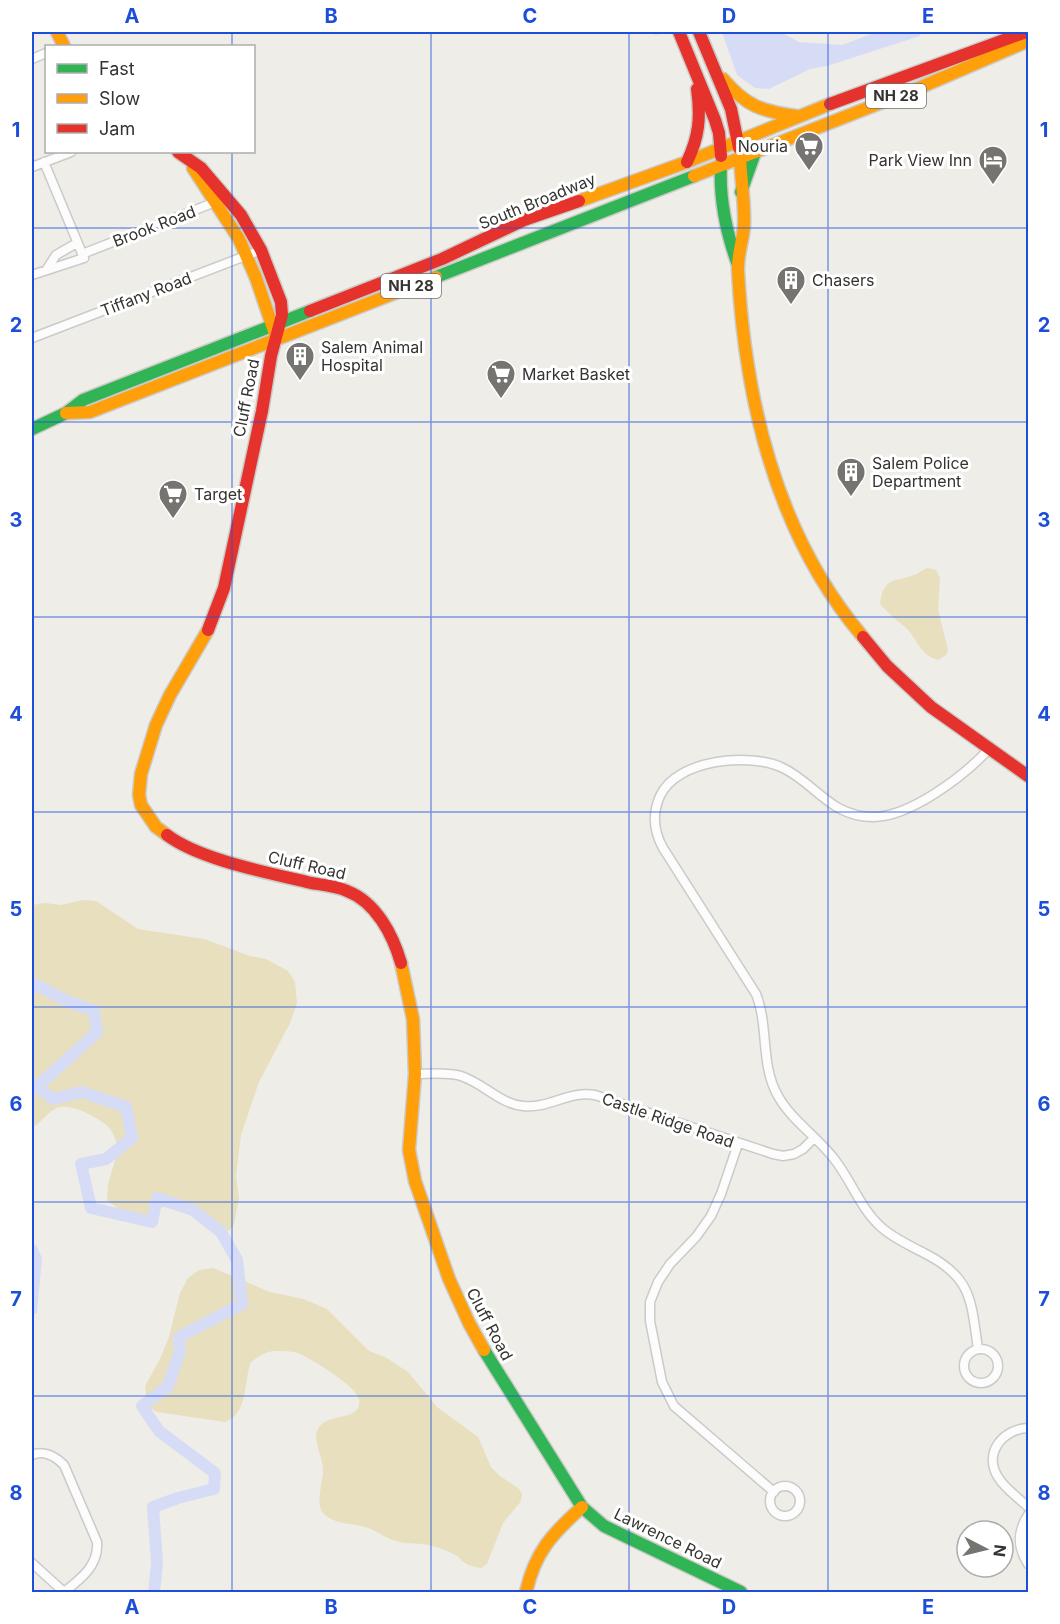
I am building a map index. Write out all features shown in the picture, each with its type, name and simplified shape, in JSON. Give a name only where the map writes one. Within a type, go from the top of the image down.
[{"type":"street","points":[[679,32],[715,120],[721,148],[720,183],[725,232],[738,266],[753,398],[762,437],[782,499],[811,560],[830,592],[891,668],[935,710],[1029,776]]},
{"type":"street","points":[[699,32],[731,110],[738,141],[744,225],[738,266]]},
{"type":"street","name":"South Broadway","points":[[32,429],[66,413],[83,400],[442,258],[524,220],[687,162],[798,116],[1026,32]]},
{"type":"street","name":"South Broadway","points":[[66,413],[90,412],[921,87],[1029,40]]},
{"type":"street","points":[[687,162],[700,132],[694,69]]},
{"type":"street","points":[[714,69],[733,92],[751,107],[798,116]]},
{"type":"street","points":[[741,192],[756,150]]},
{"type":"street","points":[[32,167],[68,153]]},
{"type":"street","points":[[179,153],[191,162],[221,199],[241,215],[261,250],[281,302],[277,323]]},
{"type":"street","points":[[44,162],[83,256]]},
{"type":"street","points":[[221,199],[277,323]]},
{"type":"street","name":"Brook Road","points":[[32,275],[63,266],[221,199]]},
{"type":"street","points":[[47,269],[56,255],[77,243]]},
{"type":"street","name":"Tiffany Road","points":[[32,338],[261,250]]},
{"type":"street","name":"Cluff Road","points":[[277,323],[277,338],[271,356],[224,588],[208,630],[170,695],[156,725],[141,774],[139,795],[141,805],[151,822],[161,832],[201,852],[247,868],[337,887],[357,897],[374,910],[391,935],[407,985],[414,1033],[415,1074],[408,1137],[410,1164],[449,1279],[482,1348],[582,1507]]},
{"type":"street","points":[[978,1349],[972,1308],[961,1280],[942,1262],[895,1238],[879,1226],[861,1204],[834,1158],[788,1110],[772,1084],[761,1009],[753,987],[712,927],[659,841],[655,818],[659,798],[670,782],[690,768],[715,763],[754,760],[788,771],[831,805],[840,809],[862,816],[885,816],[905,810],[922,801],[965,772],[989,750]]},
{"type":"street","name":"Castle Ridge Road","points":[[415,1074],[462,1077],[510,1102],[525,1107],[538,1106],[577,1094],[589,1094],[738,1144],[783,1156],[798,1152],[814,1138]]},
{"type":"street","points":[[738,1144],[725,1184],[711,1216],[658,1282],[650,1302],[650,1321],[662,1382],[674,1406],[774,1492]]},
{"type":"street","points":[[978,1349],[990,1351],[998,1362],[996,1375],[984,1383],[977,1383],[970,1379],[965,1369],[968,1355],[978,1349]]},
{"type":"street","points":[[1029,1428],[1021,1428],[1006,1434],[997,1445],[993,1462],[996,1476],[1029,1507]]},
{"type":"street","points":[[32,1455],[42,1452],[59,1460],[68,1471],[97,1542],[98,1550],[92,1565],[64,1593],[32,1563]]},
{"type":"street","points":[[526,1593],[533,1564],[541,1547],[582,1507]]},
{"type":"street","name":"Lawrence Road","points":[[582,1507],[604,1526],[741,1593]]},
{"type":"street","points":[[1029,1515],[1021,1527],[1019,1539],[1021,1553],[1029,1564]]},
{"type":"street","points":[[1029,1526],[1026,1549],[1029,1552]]},
{"type":"shaded area","points":[[928,568],[936,570],[940,578],[938,610],[948,650],[946,655],[938,660],[926,654],[910,632],[880,604],[884,589],[891,582]]},
{"type":"shaded area","points":[[83,900],[96,901],[138,929],[204,939],[250,956],[266,959],[288,971],[295,982],[297,1003],[290,1023],[259,1082],[241,1135],[236,1176],[239,1198],[234,1224],[229,1231],[222,1229],[196,1205],[172,1201],[146,1222],[136,1222],[107,1200],[108,1184],[119,1147],[111,1130],[94,1117],[78,1109],[63,1107],[53,1110],[32,1127],[32,905],[45,903],[61,905]]},
{"type":"shaded area","points":[[213,1268],[270,1292],[303,1299],[327,1309],[369,1351],[385,1357],[408,1372],[437,1407],[478,1437],[491,1467],[522,1493],[521,1501],[503,1523],[487,1564],[481,1568],[471,1566],[458,1556],[436,1547],[398,1542],[368,1528],[335,1521],[325,1515],[320,1506],[323,1465],[316,1434],[322,1424],[327,1421],[352,1414],[359,1406],[359,1399],[342,1380],[298,1353],[272,1351],[251,1362],[242,1404],[233,1418],[225,1422],[157,1412],[148,1407],[145,1386],[169,1337],[180,1293],[188,1278],[199,1270]]},
{"type":"water","points":[[722,32],[780,32],[799,42],[842,45],[877,32],[919,32],[920,36],[827,66],[810,69],[769,89],[755,88],[737,75]]},
{"type":"water","points":[[32,1245],[36,1245],[42,1258],[37,1313],[32,1315]]},
{"type":"waterway","points":[[653,32],[655,34],[667,32]]},
{"type":"waterway","points":[[32,989],[37,985],[67,1001],[94,1011],[97,1032],[37,1087],[53,1099],[82,1092],[126,1107],[132,1138],[106,1159],[81,1164],[91,1208],[152,1222],[157,1198],[193,1210],[221,1232],[237,1260],[242,1304],[179,1337],[180,1351],[168,1386],[142,1406],[159,1431],[215,1473],[214,1489],[153,1507],[157,1563],[154,1592]]},
{"type":"traffic: fast","points":[[741,192],[756,150]]},
{"type":"traffic: fast","points":[[721,164],[724,216],[738,265]]},
{"type":"traffic: fast","points":[[436,277],[694,176]]},
{"type":"traffic: fast","points":[[32,429],[66,413],[83,400],[310,311]]},
{"type":"traffic: fast","points":[[484,1350],[582,1507],[604,1526],[741,1592]]},
{"type":"traffic: slow","points":[[57,32],[64,45]]},
{"type":"traffic: slow","points":[[694,176],[921,87],[1028,41]]},
{"type":"traffic: slow","points":[[723,79],[739,95],[755,106],[796,116]]},
{"type":"traffic: slow","points":[[579,201],[687,162],[830,104]]},
{"type":"traffic: slow","points":[[740,157],[744,217],[738,271],[748,368],[758,417],[771,464],[788,511],[808,555],[833,598],[863,637]]},
{"type":"traffic: slow","points":[[193,168],[239,239],[256,278],[275,334]]},
{"type":"traffic: slow","points":[[66,413],[90,412],[436,277]]},
{"type":"traffic: slow","points":[[167,835],[156,827],[141,805],[139,795],[141,774],[156,725],[170,695],[208,630]]},
{"type":"traffic: slow","points":[[401,963],[413,1019],[415,1074],[409,1150],[415,1181],[449,1279],[484,1350]]},
{"type":"traffic: slow","points":[[526,1592],[534,1566],[546,1545],[582,1507]]},
{"type":"traffic: jam","points":[[679,32],[715,120],[719,133],[721,156]]},
{"type":"traffic: jam","points":[[699,32],[731,109],[739,148]]},
{"type":"traffic: jam","points":[[830,104],[1026,32]]},
{"type":"traffic: jam","points":[[687,162],[698,127],[697,89]]},
{"type":"traffic: jam","points":[[179,153],[201,168],[241,215],[261,250],[281,302],[282,315],[271,356],[262,411],[224,588],[208,630]]},
{"type":"traffic: jam","points":[[310,311],[442,259],[524,220],[579,201]]},
{"type":"traffic: jam","points":[[863,637],[887,666],[931,707],[1028,776]]},
{"type":"traffic: jam","points":[[167,835],[181,844],[216,859],[338,888],[357,896],[367,903],[382,921],[401,963]]},
{"type":"place","name":"Nouria","points":[[809,172]]},
{"type":"place","name":"Park View Inn","points":[[993,186]]},
{"type":"place","name":"Chasers","points":[[791,306]]},
{"type":"place","name":"Salem Animal Hospital","points":[[300,382]]},
{"type":"place","name":"Market Basket","points":[[501,400]]},
{"type":"place","name":"Salem Police Department","points":[[851,498]]},
{"type":"place","name":"Target","points":[[173,520]]}]
